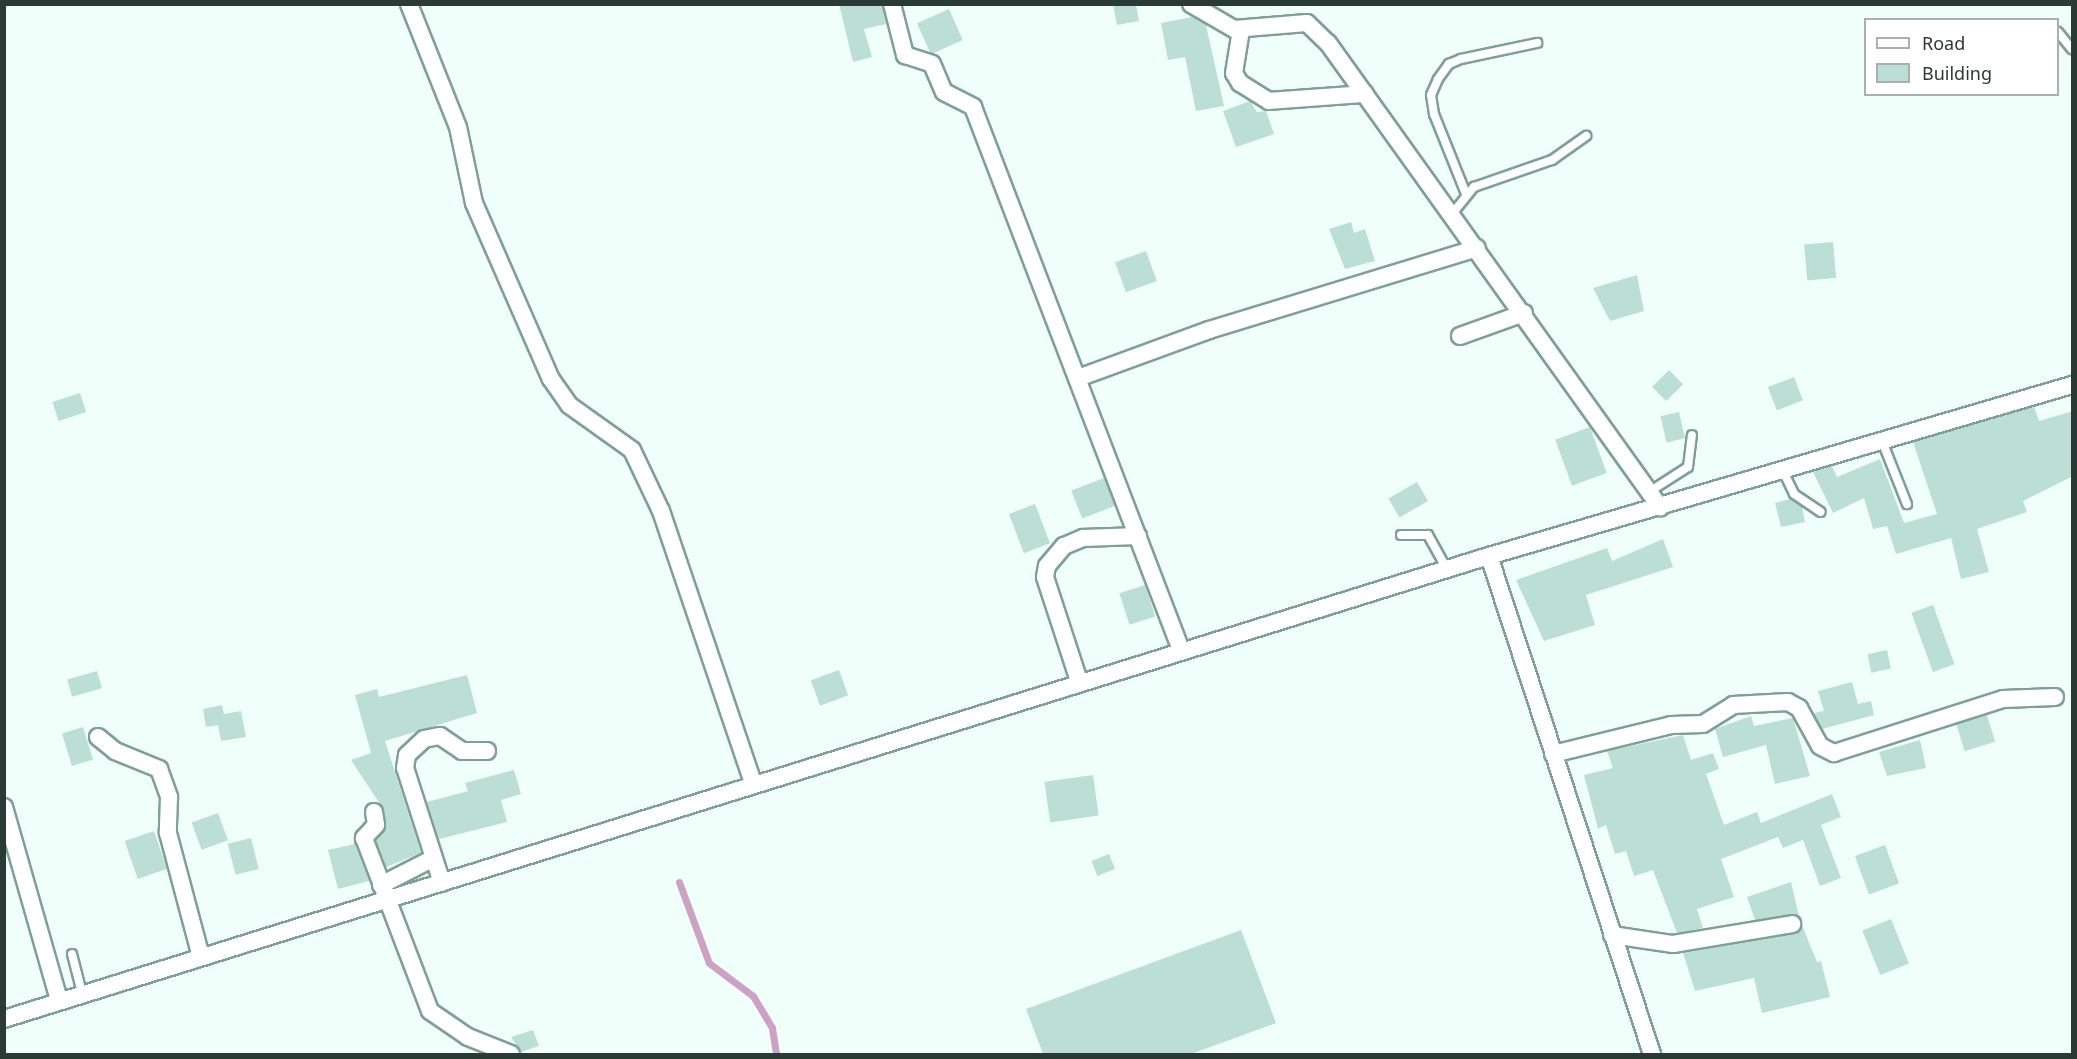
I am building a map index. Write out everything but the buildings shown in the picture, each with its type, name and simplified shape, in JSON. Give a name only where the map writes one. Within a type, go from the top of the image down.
[{"type":"street","points":[[410,4],[458,127],[474,203],[551,379],[569,405],[632,450],[661,511],[753,783]]},
{"type":"street","points":[[892,4],[905,55],[933,64],[944,92],[973,107],[1181,650]]},
{"type":"street","points":[[1191,4],[1241,30],[1307,23],[1365,94],[1524,313],[1660,507]]},
{"type":"street","points":[[1241,30],[1234,73],[1240,83],[1269,101],[1365,94]]},
{"type":"street","points":[[1078,378],[1209,330],[1477,248]]},
{"type":"street","points":[[1460,336],[1524,313]]},
{"type":"street","points":[[4,1019],[59,999],[201,957],[384,893],[442,883],[1079,681],[1489,556],[2073,385]]},
{"type":"street","points":[[1079,681],[1045,577],[1047,566],[1064,546],[1083,538],[1138,536]]},
{"type":"street","points":[[1489,556],[1652,1054]]},
{"type":"street","points":[[1553,754],[1671,725],[1702,724],[1733,705],[1788,702],[1798,708],[1820,746],[1834,753],[2003,699],[2055,697]]},
{"type":"street","points":[[442,883],[405,768],[407,755],[424,739],[440,736],[462,751],[487,751]]},
{"type":"street","points":[[98,737],[115,751],[159,769],[169,797],[168,833],[201,957]]},
{"type":"street","points":[[4,807],[59,999]]},
{"type":"street","points":[[374,812],[376,825],[364,838],[430,1011],[468,1037],[512,1054]]},
{"type":"street","points":[[384,893],[434,858]]},
{"type":"street","points":[[1612,935],[1673,944],[1792,924]]},
{"type":"lane","points":[[2059,33],[2073,49]]},
{"type":"lane","points":[[1466,194],[1434,114],[1431,94],[1438,79],[1449,64],[1461,59],[1537,43]]},
{"type":"lane","points":[[1452,214],[1466,194],[1552,160],[1586,136]]},
{"type":"lane","points":[[1649,492],[1688,467],[1692,435]]},
{"type":"lane","points":[[1882,441],[1907,504]]},
{"type":"lane","points":[[1783,471],[1791,490],[1821,512]]},
{"type":"lane","points":[[1401,535],[1428,535],[1447,569]]},
{"type":"lane","points":[[72,954],[82,993]]},
{"type":"waterway","points":[[679,882],[709,963],[753,996],[772,1028],[776,1054]]}]
